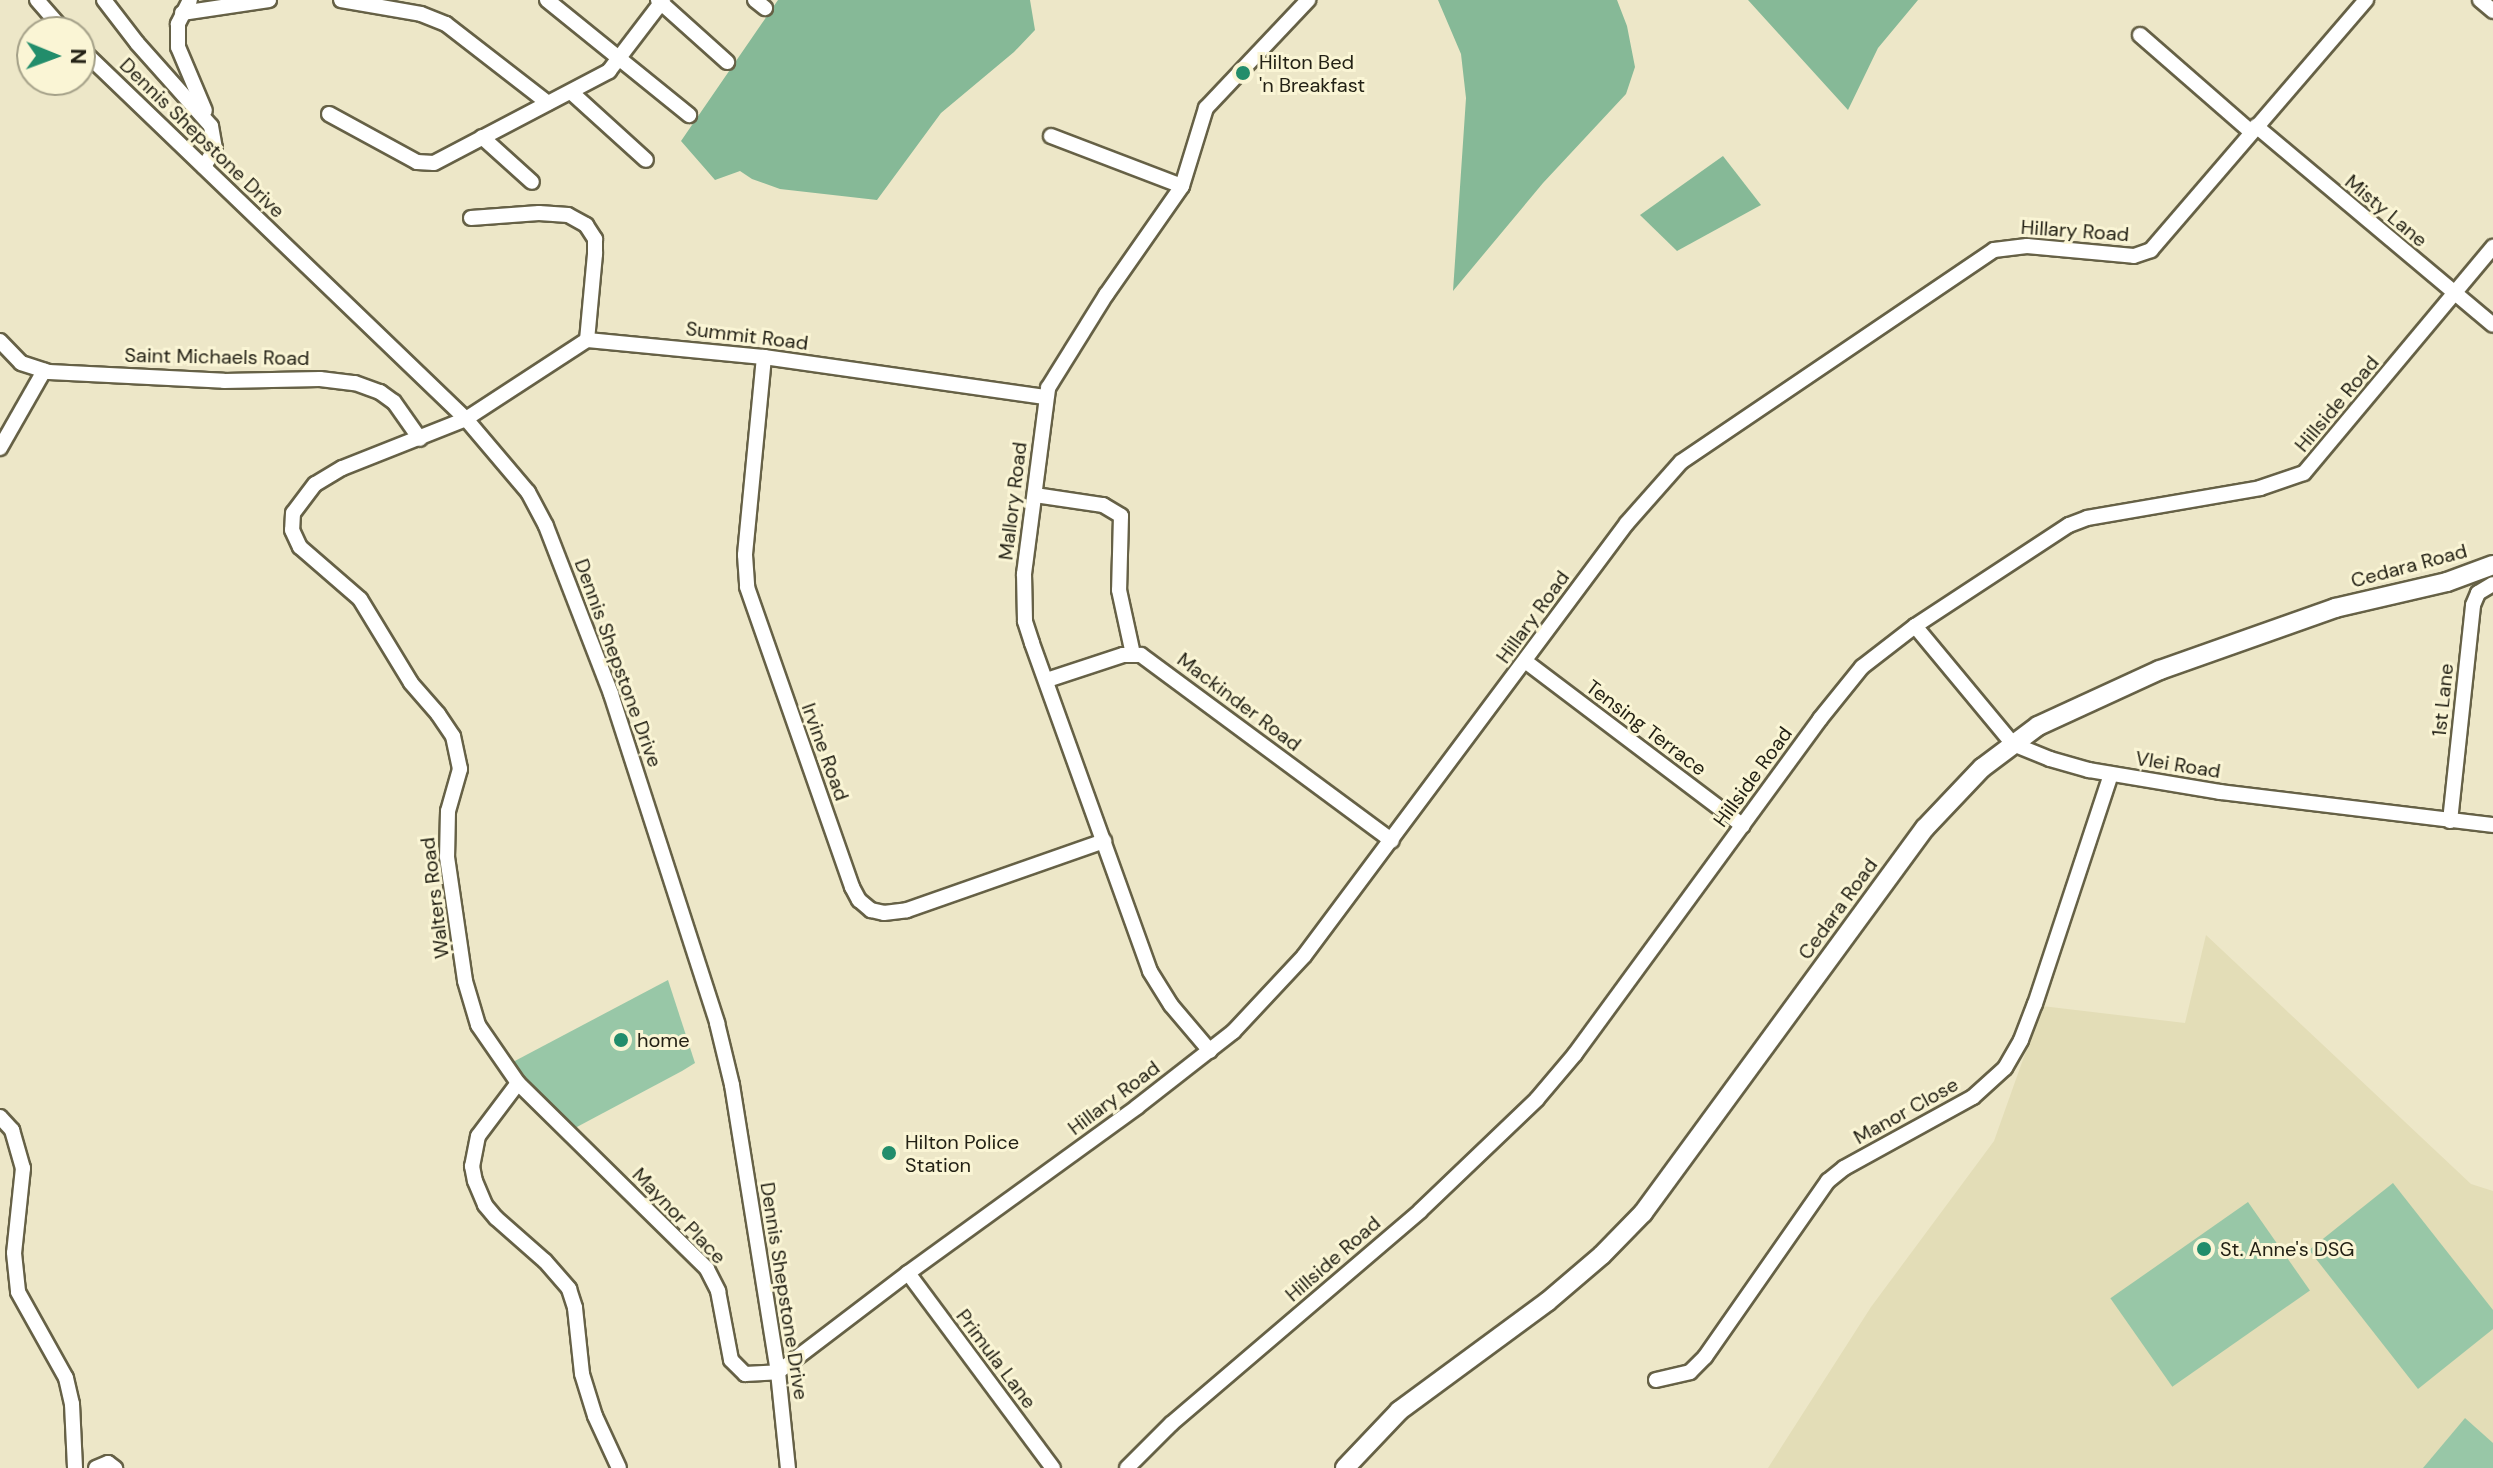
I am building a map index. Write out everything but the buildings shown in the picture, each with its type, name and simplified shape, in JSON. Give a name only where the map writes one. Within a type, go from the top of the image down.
[{"type":"main road","name":"Cedara Road","points":[[1345,1468],[1399,1411],[1547,1302],[1602,1255],[1643,1213],[1925,828],[1966,783],[2013,744],[2038,726],[2086,701],[2160,670],[2335,608],[2447,582],[2493,565]]},
{"type":"street","points":[[37,0],[51,16]]},
{"type":"street","points":[[104,0],[137,43],[211,126]]},
{"type":"street","points":[[204,167],[215,148],[211,126],[178,47],[178,24],[186,7],[269,0]]},
{"type":"street","points":[[341,0],[421,14],[446,24],[548,103]]},
{"type":"street","points":[[547,0],[620,56],[689,115]]},
{"type":"street","name":"Mallory Road","points":[[1210,1051],[1158,988],[1025,621],[1022,591],[1045,397],[1106,295],[1182,186],[1206,108],[1308,0]]},
{"type":"street","name":"Hillary Road","points":[[778,1372],[1210,1051],[1304,956],[1648,496],[1681,462],[1994,250],[2027,246],[2134,256],[2151,250],[2366,0]]},
{"type":"street","points":[[2480,0],[2493,11]]},
{"type":"street","points":[[329,114],[426,164],[609,71],[661,1],[727,62]]},
{"type":"street","name":"Misty Lane","points":[[2140,35],[2493,325]]},
{"type":"street","name":"Dennis Shepstone Drive","points":[[96,63],[466,419],[528,492],[546,526],[616,709],[717,1023],[732,1085],[778,1372],[788,1468]]},
{"type":"street","points":[[571,92],[646,160]]},
{"type":"street","points":[[1051,136],[1182,186]]},
{"type":"street","points":[[482,137],[532,182]]},
{"type":"street","points":[[466,419],[587,340],[595,254],[595,239],[586,225],[568,215],[471,218]]},
{"type":"street","name":"Hillside Road","points":[[1127,1468],[1171,1424],[1420,1211],[1507,1131],[1575,1054],[1862,667],[1915,626],[2069,525],[2087,518],[2260,488],[2304,473],[2493,247]]},
{"type":"street","name":"Summit Road","points":[[587,340],[764,357],[1045,397]]},
{"type":"street","name":"Saint Michaels Road","points":[[0,341],[21,363],[44,371],[224,381],[320,379],[355,383],[380,392],[394,402],[420,439]]},
{"type":"street","name":"Irvine Road","points":[[764,357],[745,555],[747,587],[841,857],[859,900],[871,910],[884,913],[907,910],[1104,841]]},
{"type":"street","points":[[0,448],[44,371]]},
{"type":"street","name":"Walters Road","points":[[466,419],[342,468],[315,484],[299,501],[290,522],[300,547],[349,588],[369,610],[411,683],[453,736],[460,769],[446,831],[465,981],[478,1025],[518,1083]]},
{"type":"street","points":[[1035,495],[1103,505],[1121,516],[1119,590],[1133,654],[1047,680]]},
{"type":"street","name":"1st Lane","points":[[2450,821],[2473,605],[2489,585]]},
{"type":"street","name":"Vlei Road","points":[[1915,626],[2013,744],[2072,766],[2220,792],[2493,825]]},
{"type":"street","name":"Mackinder Road","points":[[1133,654],[1163,670],[1392,841]]},
{"type":"street","name":"Tensing Terrace","points":[[1525,661],[1743,826]]},
{"type":"street","name":"Manor Close","points":[[1656,1380],[1690,1372],[1705,1357],[1828,1181],[1844,1168],[1973,1097],[2005,1068],[2021,1040],[2035,1004],[2111,774]]},
{"type":"street","points":[[518,1083],[478,1136],[472,1166],[475,1181],[485,1205],[496,1218],[545,1261],[569,1289],[575,1308],[582,1374],[595,1416],[619,1468]]},
{"type":"street","name":"Maynor Place","points":[[518,1083],[707,1269],[718,1291],[726,1344],[735,1367],[750,1375],[778,1372]]},
{"type":"street","points":[[0,1117],[12,1130],[23,1168],[14,1253],[16,1282],[26,1310],[58,1358],[66,1378],[74,1419],[75,1468]]},
{"type":"street","name":"Primula Lane","points":[[908,1273],[1053,1468]]},
{"type":"street","points":[[96,1468],[108,1463],[115,1468]]},
{"type":"shaded area","name":"St. Anne's DSG","points":[[2206,935],[2471,1184],[2493,1191],[2493,1468],[1768,1468],[1871,1307],[1994,1141],[2042,1006],[2185,1023]]},
{"type":"green space","points":[[778,0],[1030,0],[1035,30],[1014,52],[941,113],[877,200],[780,189],[740,171],[715,180],[681,141]]},
{"type":"green space","points":[[1438,0],[1617,0],[1627,26],[1635,67],[1626,94],[1543,183],[1453,291],[1466,98],[1461,54]]},
{"type":"green space","points":[[1748,0],[1918,0],[1878,48],[1848,110]]},
{"type":"green space","points":[[1723,156],[1761,205],[1677,251],[1640,215]]},
{"type":"green space","points":[[668,980],[695,1063],[575,1128],[511,1063]]},
{"type":"green space","points":[[2393,1183],[2493,1310],[2493,1329],[2418,1389],[2309,1250]]},
{"type":"green space","points":[[2248,1202],[2310,1290],[2172,1387],[2110,1298]]},
{"type":"green space","points":[[2465,1418],[2493,1443],[2493,1468],[2423,1468]]},
{"type":"place","name":"Hilton Bed 'n Breakfast","points":[[1243,73]]},
{"type":"place","name":"home","points":[[621,1040]]},
{"type":"place","name":"Hilton Police Station","points":[[889,1153]]},
{"type":"place","name":"St. Anne's DSG","points":[[2204,1249]]}]
